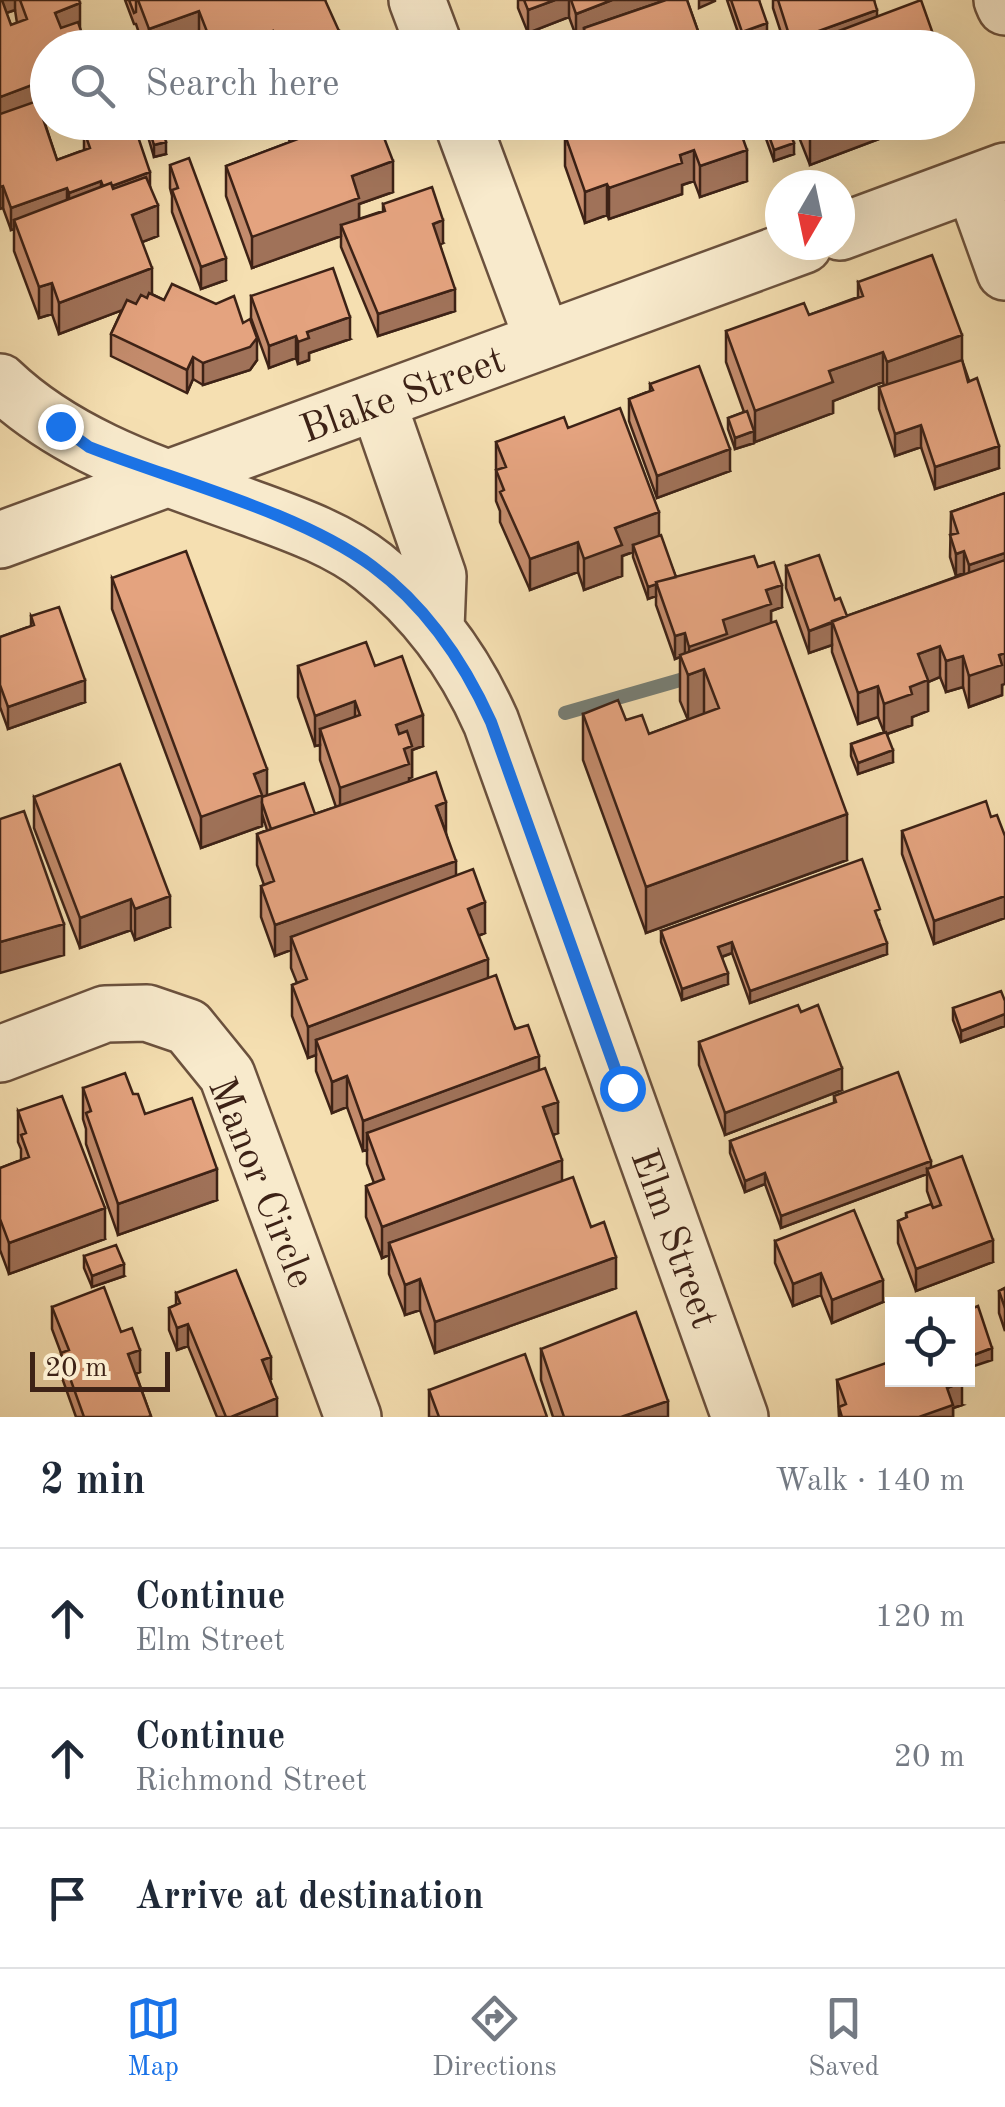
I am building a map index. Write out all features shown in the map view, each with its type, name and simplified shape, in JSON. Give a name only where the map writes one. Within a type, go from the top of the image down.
[{"type":"street","points":[[418,0],[429,30]]},
{"type":"street","points":[[1002,0],[1005,8]]},
{"type":"street","points":[[469,140],[543,340]]},
{"type":"street","points":[[855,226],[989,177],[1005,272]]},
{"type":"street","name":"Blake Street","points":[[0,540],[765,259]]},
{"type":"street","name":"Elm Street","points":[[0,382],[89,447],[306,530],[372,566],[436,628],[467,669],[491,722],[740,1417]]},
{"type":"street","points":[[378,403],[438,576],[436,628]]},
{"type":"street","name":"Manor Circle","points":[[0,1054],[105,1014],[147,1012],[188,1027],[227,1075],[354,1417]]},
{"type":"building","points":[[0,0],[11,25],[27,19],[20,0],[79,0],[80,3],[55,13],[61,28],[78,22],[81,30],[30,30],[30,86],[0,97]]},
{"type":"building","points":[[138,0],[325,0],[339,30],[206,30],[199,11],[149,29]]},
{"type":"building","points":[[524,0],[555,0],[528,10]]},
{"type":"building","points":[[571,0],[612,0],[576,14]]},
{"type":"building","points":[[666,0],[687,0],[698,30],[584,30]]},
{"type":"building","points":[[731,0],[759,0],[767,23],[741,30]]},
{"type":"building","points":[[778,0],[874,0],[877,10],[822,30],[788,30]]},
{"type":"building","points":[[921,0],[932,30],[841,30]]},
{"type":"building","points":[[30,103],[30,140],[50,140],[57,160],[90,148],[87,140],[139,140],[150,172],[112,186],[103,186],[101,181],[69,193],[67,188],[11,208],[3,186],[0,187],[0,114]]},
{"type":"building","points":[[295,140],[385,140],[393,161],[352,176],[359,198],[252,237],[226,166]]},
{"type":"building","points":[[567,140],[743,140],[747,150],[700,166],[694,150],[680,155],[682,163],[609,188],[607,184],[585,192]]},
{"type":"building","points":[[770,140],[793,140],[794,143],[774,150]]},
{"type":"building","points":[[189,158],[226,258],[201,267],[172,190],[178,188],[170,165]]},
{"type":"building","points":[[146,177],[158,205],[132,215],[152,268],[59,303],[52,283],[39,287],[14,220],[111,183],[113,189]]},
{"type":"building","points":[[432,187],[443,220],[433,224],[455,289],[378,314],[341,225],[385,211],[383,204]]},
{"type":"building","points":[[932,255],[962,335],[887,362],[883,352],[829,371],[833,382],[755,411],[726,331],[804,303],[809,315],[863,296],[858,282]]},
{"type":"building","points":[[333,268],[350,317],[307,332],[309,338],[298,342],[296,336],[269,346],[251,296]]},
{"type":"building","points":[[172,284],[216,304],[234,296],[243,323],[250,319],[257,338],[250,347],[203,363],[193,357],[187,370],[111,334],[127,300],[136,304],[141,295],[147,298],[149,293],[164,300]]},
{"type":"building","points":[[962,360],[968,382],[977,378],[999,446],[935,467],[921,425],[895,434],[879,387]]},
{"type":"building","points":[[699,366],[730,449],[657,476],[629,399],[653,390],[650,384]]},
{"type":"building","points":[[620,408],[659,512],[615,528],[622,545],[584,559],[578,542],[530,559],[500,492],[504,490],[496,470],[506,467],[496,442],[564,417],[568,428]]},
{"type":"building","points":[[747,411],[754,431],[735,438],[728,418]]},
{"type":"building","points":[[1005,493],[1005,553],[969,565],[964,551],[956,554],[950,535],[958,533],[951,512]]},
{"type":"building","points":[[661,535],[676,577],[648,587],[633,545]]},
{"type":"building","points":[[186,551],[267,769],[254,774],[262,795],[201,817],[112,578]]},
{"type":"building","points":[[819,555],[835,600],[840,598],[847,616],[809,631],[786,566]]},
{"type":"building","points":[[754,556],[758,567],[774,562],[782,585],[766,590],[771,604],[723,620],[727,634],[689,647],[685,633],[675,636],[656,582]]},
{"type":"building","points":[[1005,560],[1005,653],[999,655],[1002,665],[969,676],[963,656],[946,661],[940,646],[918,654],[928,680],[910,687],[912,694],[884,704],[878,686],[858,693],[832,621]]},
{"type":"building","points":[[59,607],[85,680],[8,707],[0,685],[0,637],[34,625],[31,616]]},
{"type":"building","points":[[776,621],[847,814],[646,887],[583,714],[618,700],[626,720],[642,715],[649,734],[719,708],[704,669],[688,675],[680,655]]},
{"type":"building","points":[[366,642],[375,666],[402,656],[423,715],[396,725],[399,734],[407,731],[412,746],[404,749],[409,764],[340,788],[320,729],[360,715],[355,701],[315,716],[298,666]]},
{"type":"building","points":[[886,732],[893,750],[858,763],[851,744]]},
{"type":"building","points":[[120,764],[170,896],[135,909],[131,899],[80,918],[34,797]]},
{"type":"building","points":[[436,772],[446,802],[436,806],[456,861],[275,925],[261,886],[274,881],[257,834]]},
{"type":"building","points":[[304,783],[315,814],[271,829],[262,797]]},
{"type":"building","points":[[986,801],[991,817],[997,815],[1005,836],[1005,896],[934,921],[902,831]]},
{"type":"building","points":[[24,811],[64,924],[0,942],[0,819]]},
{"type":"building","points":[[862,859],[887,943],[750,991],[732,942],[718,947],[728,973],[682,989],[661,931]]},
{"type":"building","points":[[473,869],[485,902],[468,909],[488,959],[308,1027],[292,985],[307,979],[291,937]]},
{"type":"building","points":[[496,975],[515,1029],[528,1025],[539,1056],[363,1121],[347,1076],[332,1082],[316,1040]]},
{"type":"building","points":[[1001,991],[1005,1014],[961,1031],[953,1008]]},
{"type":"building","points":[[798,1005],[801,1012],[818,1005],[842,1068],[725,1113],[699,1042]]},
{"type":"building","points":[[545,1068],[558,1102],[543,1107],[562,1160],[382,1227],[366,1186],[384,1179],[367,1133]]},
{"type":"building","points":[[898,1072],[931,1161],[781,1216],[765,1173],[745,1181],[730,1141],[836,1102],[834,1096]]},
{"type":"building","points":[[125,1073],[145,1114],[192,1098],[217,1169],[118,1204],[86,1113],[91,1111],[83,1088]]},
{"type":"building","points":[[62,1096],[105,1208],[9,1243],[0,1219],[0,1168],[29,1157],[18,1111]]},
{"type":"building","points":[[962,1156],[993,1240],[916,1269],[898,1221],[907,1217],[906,1213],[931,1204],[933,1208],[941,1205],[927,1169]]},
{"type":"building","points":[[573,1177],[591,1227],[604,1222],[616,1257],[435,1322],[420,1279],[405,1285],[389,1243]]},
{"type":"building","points":[[854,1210],[883,1280],[832,1300],[821,1273],[793,1284],[775,1241]]},
{"type":"building","points":[[116,1245],[124,1264],[92,1276],[84,1256]]},
{"type":"building","points":[[236,1270],[271,1357],[262,1360],[277,1398],[226,1417],[188,1324],[177,1328],[169,1308],[180,1303],[176,1293]]},
{"type":"building","points":[[104,1287],[121,1332],[132,1328],[140,1350],[128,1354],[151,1416],[84,1417],[61,1353],[69,1350],[52,1307]]},
{"type":"building","points":[[978,1306],[992,1348],[975,1354]]},
{"type":"building","points":[[636,1312],[668,1401],[621,1417],[564,1417],[541,1349]]},
{"type":"building","points":[[525,1354],[547,1417],[439,1417],[429,1390]]},
{"type":"building","points":[[885,1363],[885,1387],[950,1387],[953,1405],[919,1417],[842,1417],[839,1407],[846,1404],[837,1380]]},
{"type":"waterway","points":[[565,713],[694,676]]},
{"type":"route","points":[[60,426],[89,447],[306,530],[372,566],[436,628],[467,669],[491,722],[622,1088]]}]
